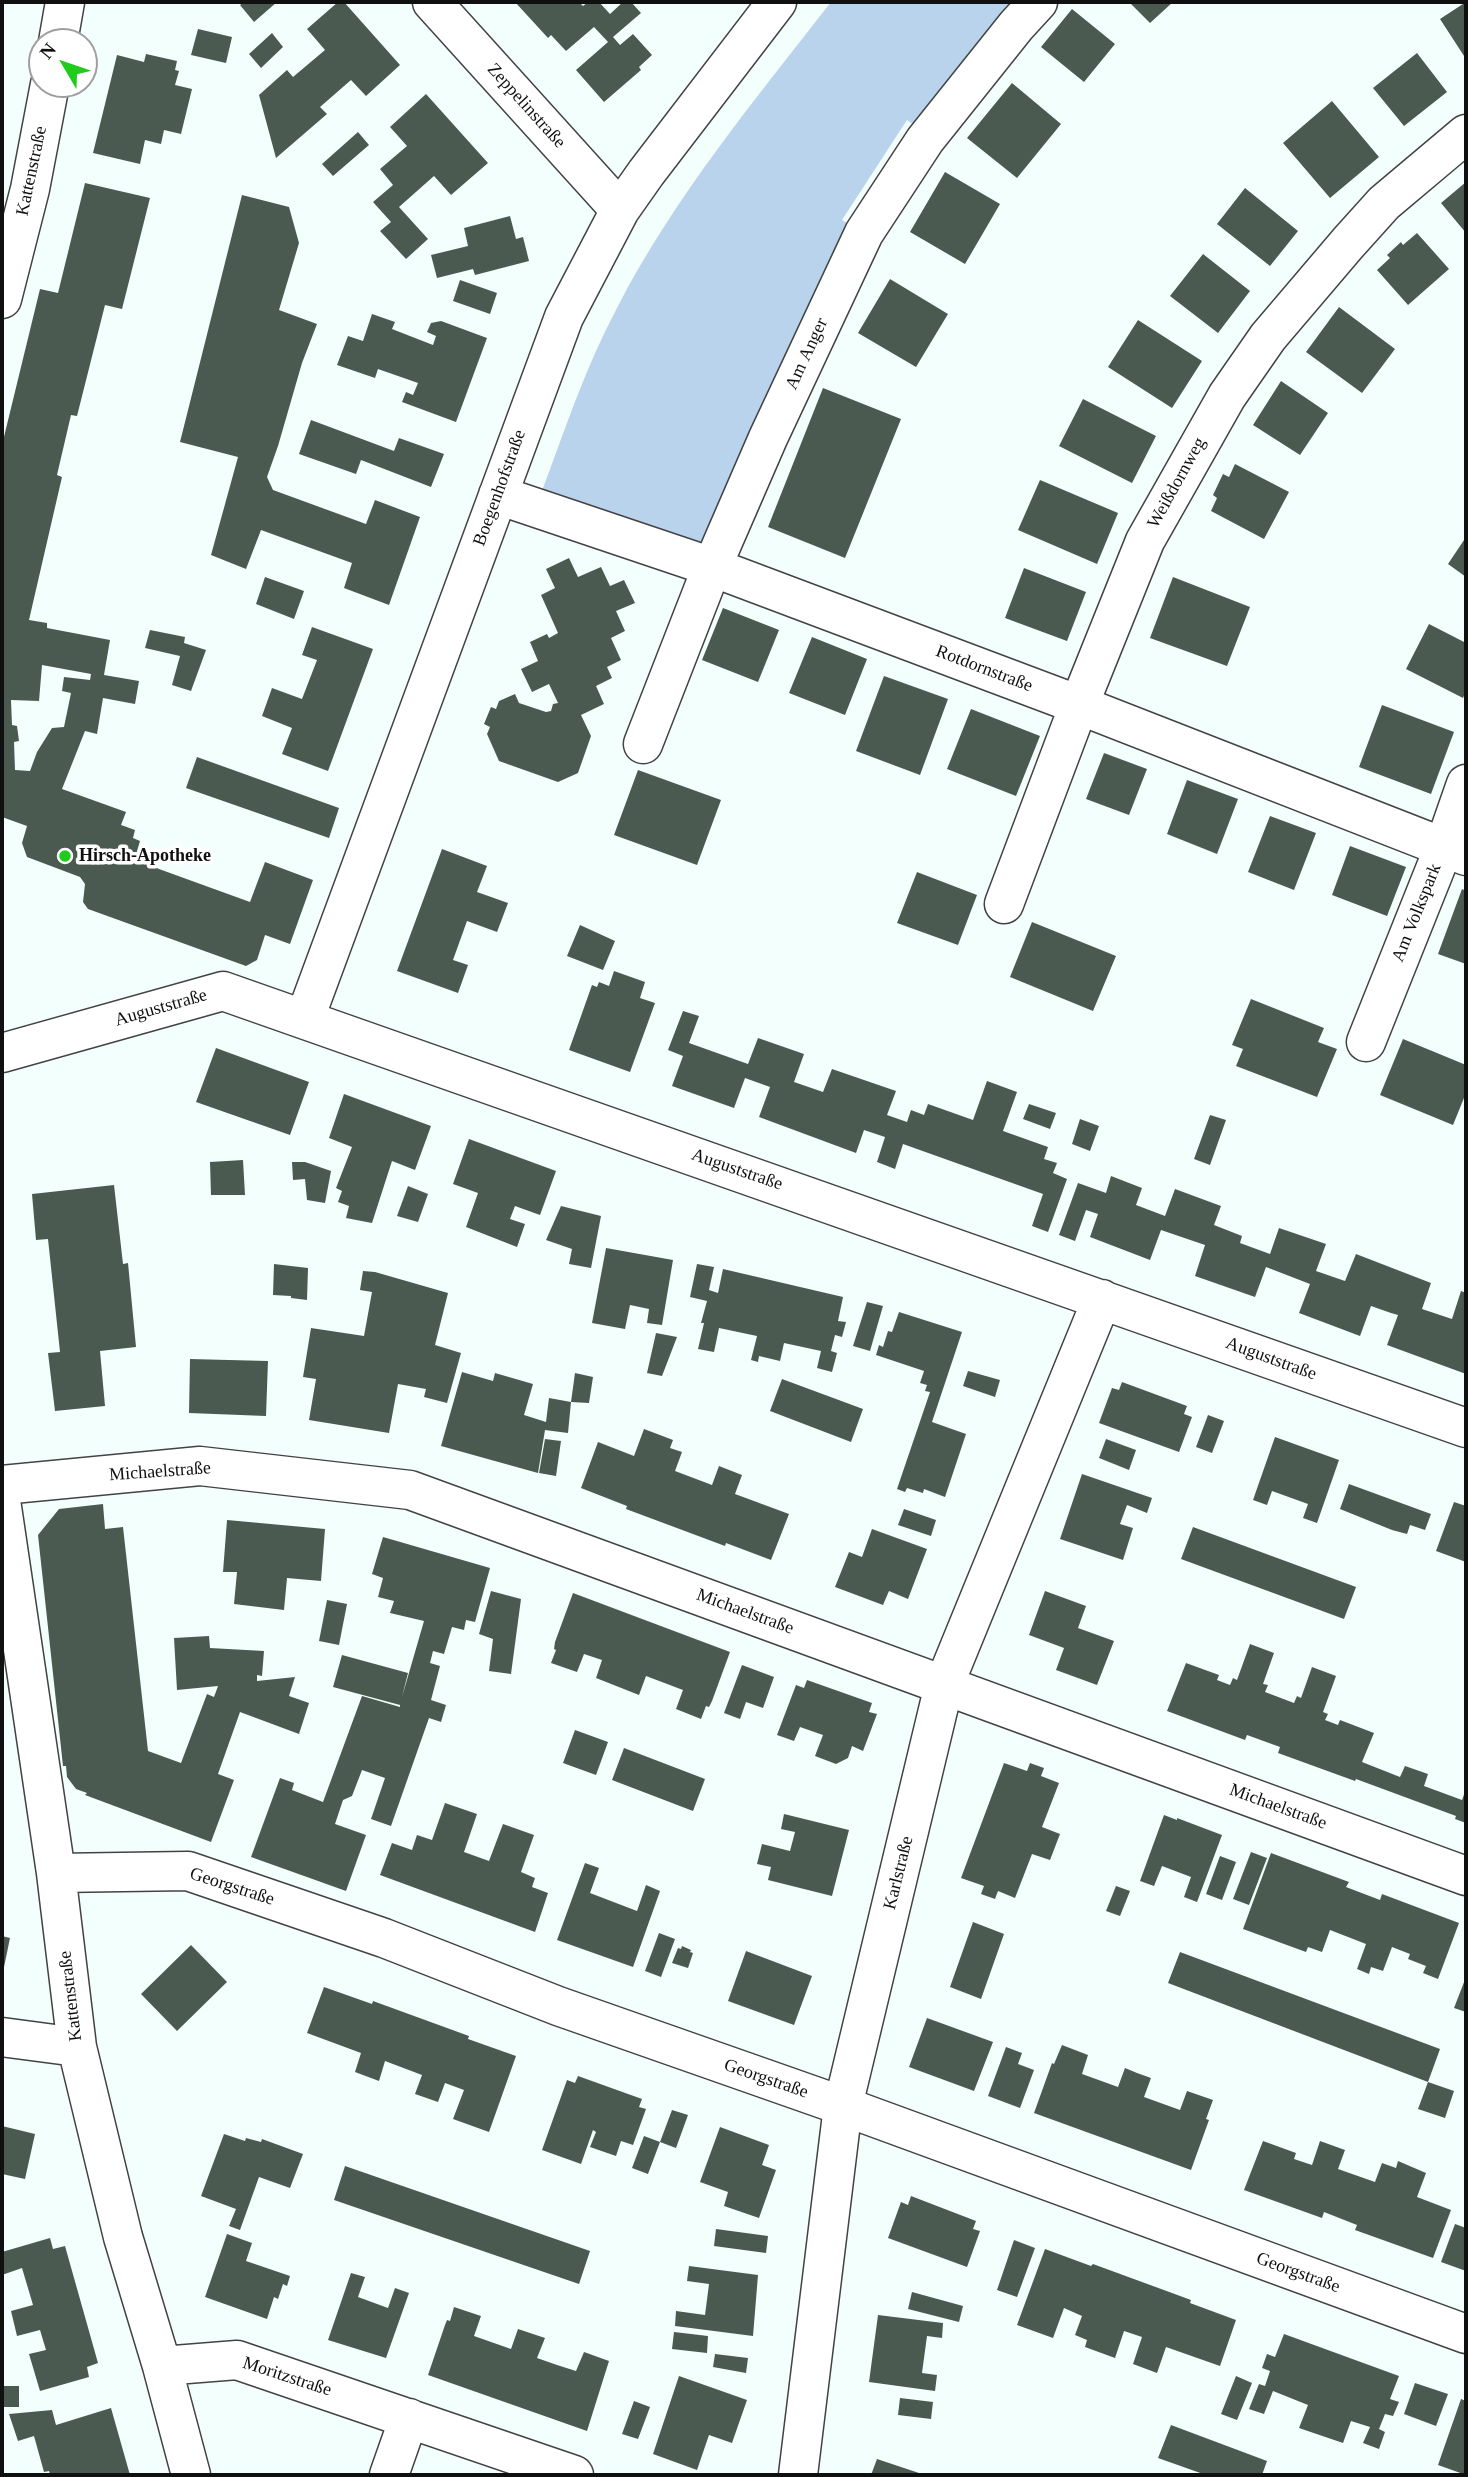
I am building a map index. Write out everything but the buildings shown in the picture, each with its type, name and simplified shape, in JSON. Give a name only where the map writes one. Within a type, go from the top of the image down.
[{"type":"street","points":[[60,28],[65,2]]},
{"type":"street","name":"Zeppelinstraße","points":[[432,2],[620,210]]},
{"type":"street","name":"Boegenhofstraße","points":[[305,1018],[564,317],[620,210],[777,2]]},
{"type":"street","name":"Am Anger","points":[[643,744],[712,567],[768,438],[864,233],[925,140],[1038,2]]},
{"type":"street","name":"Kattenstraße","points":[[2,299],[30,189],[47,98]]},
{"type":"street","name":"Weißdornweg","points":[[1004,904],[1079,705],[1145,541],[1183,470],[1234,386],[1268,337],[1384,203],[1466,134]]},
{"type":"street","name":"Rotdornstraße","points":[[498,495],[712,567],[1079,705],[1455,851]]},
{"type":"street","name":"Am Volkspark","points":[[1366,1042],[1455,851],[1466,784]]},
{"type":"street","name":"Auguststraße","points":[[2,1053],[223,990],[1466,1428]]},
{"type":"street","name":"Karlstraße","points":[[799,2475],[843,2106],[944,1685],[1102,1299]]},
{"type":"street","name":"Michaelstraße","points":[[2,1485],[200,1466],[410,1490],[1466,1876]]},
{"type":"street","name":"Kattenstraße","points":[[2,1507],[56,1873],[77,2047],[123,2237],[191,2475]]},
{"type":"street","name":"Georgstraße","points":[[56,1873],[188,1871],[384,1938],[558,2006],[843,2106],[1466,2334]]},
{"type":"street","points":[[2,2037],[77,2047]]},
{"type":"street","name":"Moritzstraße","points":[[162,2366],[237,2360],[575,2475]]},
{"type":"street","points":[[389,2475],[409,2418]]},
{"type":"shaded area","points":[[831,2],[1020,2],[920,129],[907,120],[842,220],[856,228],[718,535],[695,545],[542,491],[595,352],[639,267],[717,150]]},
{"type":"place","name":"Hirsch-Apotheke","points":[[65,856]]}]
